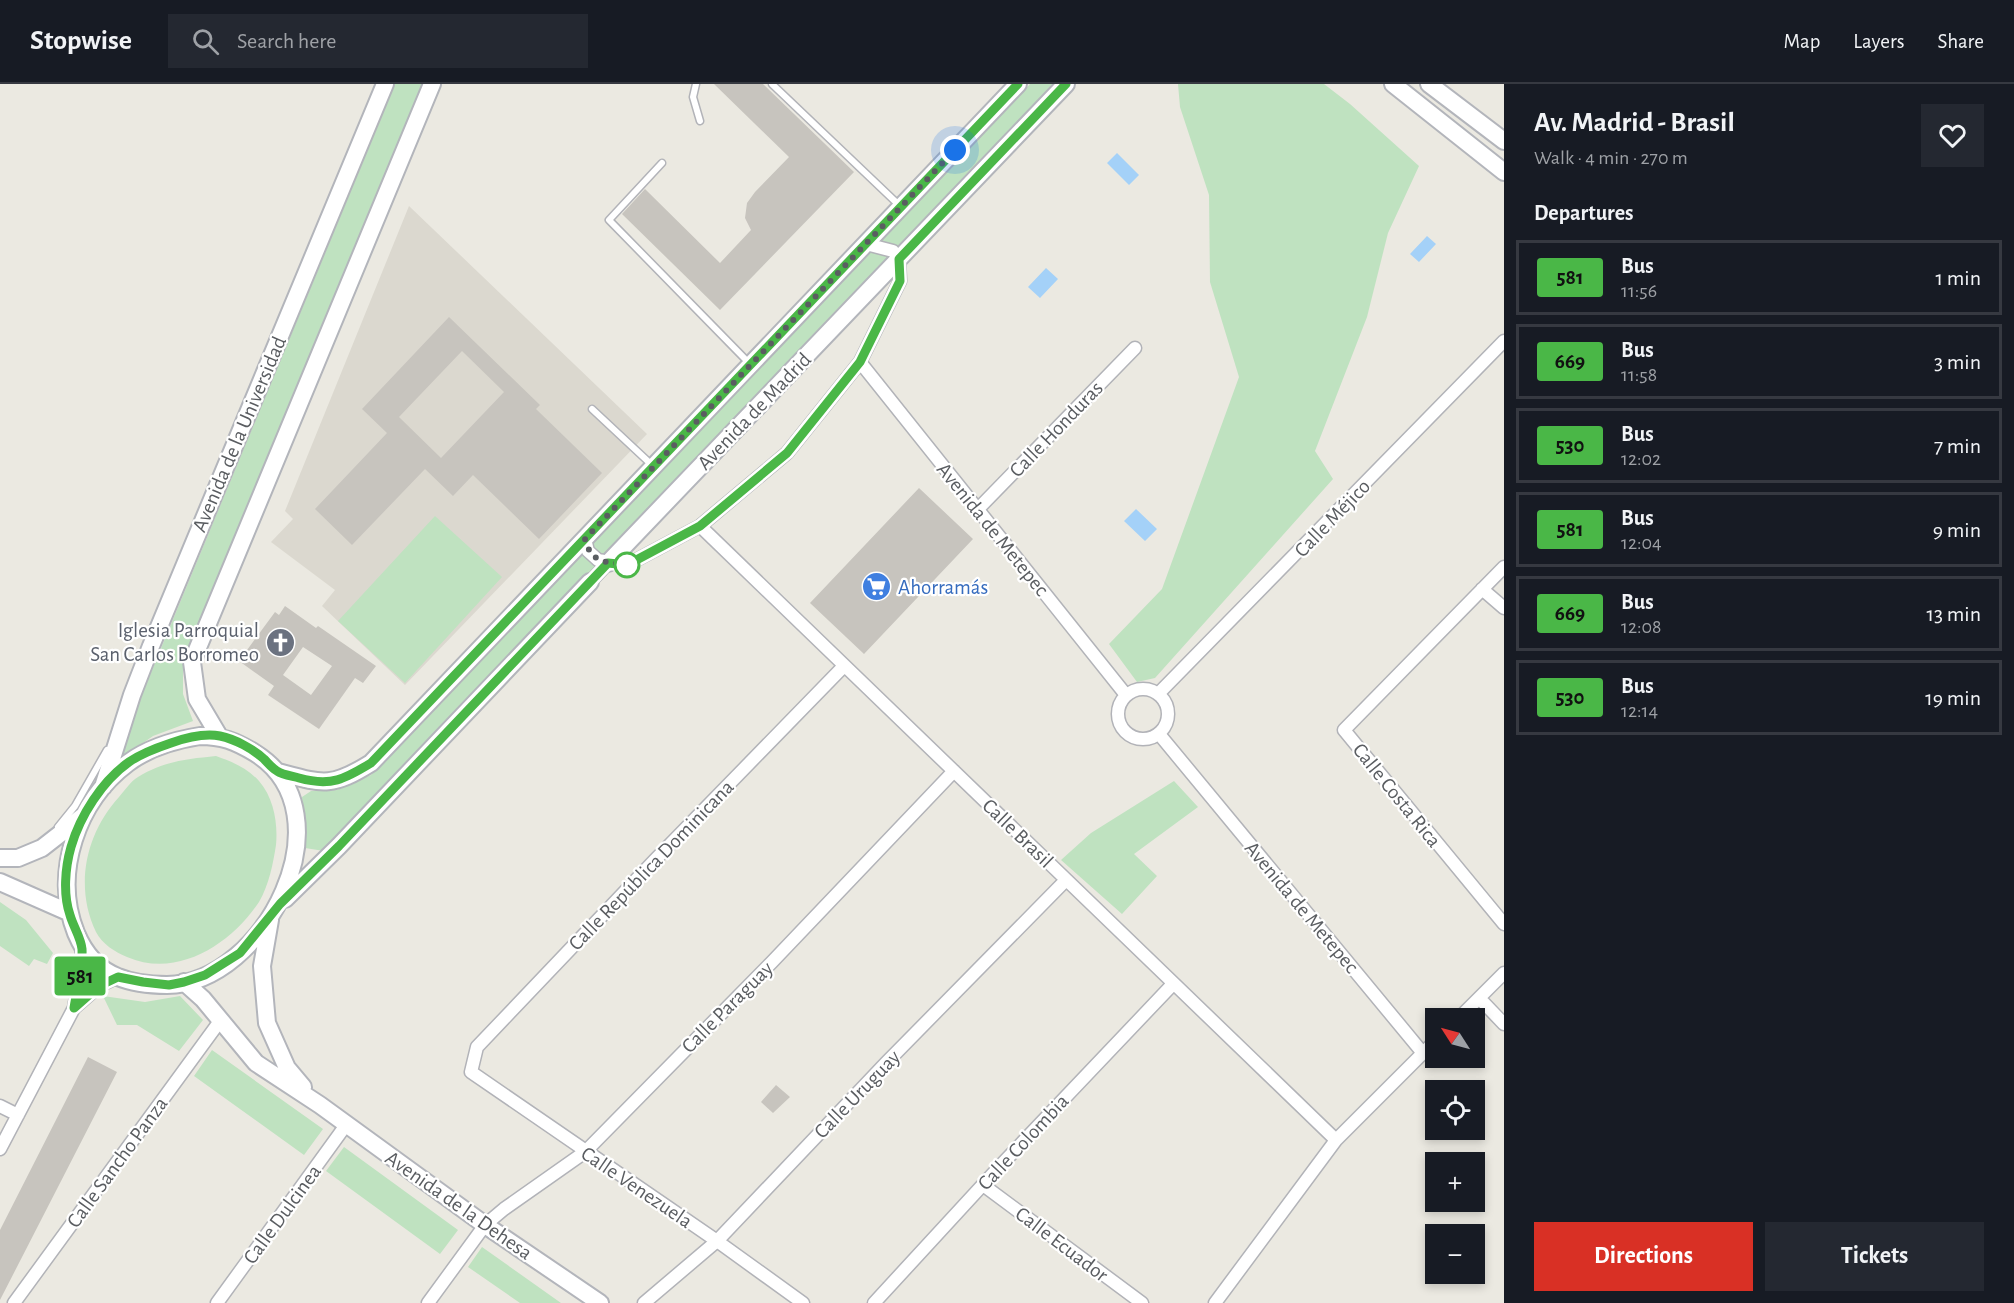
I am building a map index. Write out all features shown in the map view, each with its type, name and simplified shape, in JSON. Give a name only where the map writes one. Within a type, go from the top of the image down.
[{"type":"street","name":"Avenida de la Universidad","points":[[104,787],[132,695],[385,84]]},
{"type":"street","name":"Avenida de la Universidad","points":[[219,736],[197,699],[192,662],[432,84]]},
{"type":"street","name":"Avenida de Madrid","points":[[278,772],[305,780],[329,783],[348,778],[371,763],[1018,84]]},
{"type":"street","name":"Avenida de Madrid","points":[[275,911],[1066,84]]},
{"type":"street","points":[[1393,84],[1504,172]]},
{"type":"street","points":[[1429,84],[1504,141]]},
{"type":"street","points":[[585,539],[588,551],[593,556],[608,563],[627,565],[700,526],[787,453],[860,362],[900,281],[899,259],[893,251],[866,244]]},
{"type":"street","name":"Calle Méjico","points":[[1158,694],[1504,341]]},
{"type":"street","name":"Calle Honduras","points":[[977,510],[1135,348]]},
{"type":"street","name":"Avenida de Metepec","points":[[860,362],[1126,695]]},
{"type":"street","name":"Calle Brasil","points":[[700,526],[1336,1140]]},
{"type":"street","name":"Calle Costa Rica","points":[[1504,567],[1344,730],[1504,924]]},
{"type":"street","points":[[1482,589],[1504,608]]},
{"type":"street","name":"Calle República Dominicana","points":[[471,1072],[477,1047],[844,666]]},
{"type":"street","points":[[1142,689],[1158,694],[1164,700],[1168,714],[1164,729],[1151,739],[1142,740],[1126,734],[1120,727],[1117,710],[1126,695],[1142,689]]},
{"type":"street","name":"Avenida de Metepec","points":[[1159,734],[1422,1052]]},
{"type":"street","points":[[219,736],[248,748],[278,772],[290,793],[294,810],[297,849],[290,880],[275,911],[240,953],[205,975],[169,985],[118,977],[91,959],[82,947],[69,912],[66,892],[67,872],[71,849],[86,814],[104,787],[130,762],[154,749],[182,739],[219,736]]},
{"type":"street","name":"Calle Paraguay","points":[[428,1303],[485,1226],[504,1209],[585,1152],[772,962],[954,771]]},
{"type":"street","points":[[0,858],[18,858],[42,848],[86,814]]},
{"type":"street","name":"Calle Uruguay","points":[[644,1303],[717,1241],[886,1063],[1066,880]]},
{"type":"street","points":[[0,882],[69,912]]},
{"type":"street","name":"Avenida de la Dehesa","points":[[275,911],[262,966],[267,1023],[286,1068],[320,1105]]},
{"type":"street","points":[[0,1149],[74,1008],[81,970],[82,947]]},
{"type":"street","points":[[1470,1008],[1504,973]]},
{"type":"street","points":[[74,1008],[99,986],[118,977]]},
{"type":"street","name":"Avenida de la Dehesa","points":[[184,982],[203,999],[256,1064],[320,1105],[485,1226],[600,1303]]},
{"type":"street","name":"Calle Colombia","points":[[874,1303],[1173,984]]},
{"type":"street","points":[[1480,999],[1504,1024]]},
{"type":"street","name":"Calle Sancho Panza","points":[[14,1303],[220,1021]]},
{"type":"street","points":[[1215,1303],[1336,1140],[1425,1049]]},
{"type":"street","name":"Calle Venezuela","points":[[471,1072],[803,1303]]},
{"type":"street","points":[[0,1106],[18,1115]]},
{"type":"street","name":"Calle Dulcinea","points":[[217,1303],[346,1125]]},
{"type":"street","name":"Calle Ecuador","points":[[983,1185],[1142,1303]]},
{"type":"lane","points":[[696,84],[693,97],[700,121]]},
{"type":"lane","points":[[772,84],[902,207]]},
{"type":"lane","points":[[662,163],[609,220],[750,365]]},
{"type":"lane","points":[[592,409],[654,466]]},
{"type":"lane","points":[[42,848],[75,806],[101,763],[132,695]]},
{"type":"shaded area","points":[[409,206],[647,434],[405,685],[322,606],[335,590],[271,542],[293,519],[285,511]]},
{"type":"green space","points":[[395,84],[425,84],[183,671],[183,694],[193,721],[153,736],[113,764]]},
{"type":"green space","points":[[1030,84],[1054,84],[324,851],[305,848],[302,797],[311,791],[337,790],[371,775]]},
{"type":"green space","points":[[1178,84],[1324,84],[1350,104],[1419,166],[1388,233],[1367,317],[1315,451],[1333,479],[1155,678],[1137,682],[1109,644],[1162,589],[1239,377],[1210,282],[1209,195],[1180,107]]},
{"type":"green space","points":[[435,516],[502,577],[405,683],[338,621]]},
{"type":"green space","points":[[216,756],[250,772],[264,788],[271,803],[275,820],[276,845],[270,874],[259,902],[234,931],[202,954],[165,964],[146,963],[122,955],[102,940],[89,914],[85,879],[91,843],[98,827],[128,786],[138,777],[166,764]]},
{"type":"green space","points":[[1174,781],[1198,807],[1134,854],[1157,876],[1122,914],[1061,860],[1091,833]]},
{"type":"green space","points":[[0,902],[26,920],[53,953],[47,964],[34,959],[29,966],[0,946]]},
{"type":"green space","points":[[103,996],[145,1002],[180,996],[203,1020],[179,1051],[137,1025],[117,1025]]},
{"type":"green space","points":[[212,1050],[323,1129],[304,1155],[194,1076]]},
{"type":"green space","points":[[344,1147],[458,1230],[440,1254],[326,1171]]},
{"type":"green space","points":[[482,1247],[561,1303],[520,1303],[468,1267]]},
{"type":"water","points":[[1117,153],[1139,175],[1129,185],[1107,163]]},
{"type":"water","points":[[1427,236],[1436,244],[1419,262],[1410,254]]},
{"type":"water","points":[[1046,268],[1058,279],[1040,298],[1028,287]]},
{"type":"water","points":[[1136,509],[1157,529],[1145,541],[1124,521]]},
{"type":"building","points":[[714,84],[763,84],[854,172],[720,310],[622,214],[645,189],[720,263],[751,230],[745,218],[747,203],[789,157]]},
{"type":"building","points":[[449,317],[540,405],[536,409],[602,473],[539,539],[473,475],[453,496],[425,469],[352,545],[315,509],[387,433],[362,409]],"holes":[[[462,351],[504,392],[441,458],[399,417]]]},
{"type":"building","name":"Ahorramás","points":[[919,488],[973,539],[864,654],[810,603]]},
{"type":"building","points":[[285,606],[376,666],[363,683],[355,678],[319,729],[268,695],[274,686],[239,661],[275,612],[279,615]],"holes":[[[303,647],[332,666],[311,695],[283,675]]]},
{"type":"building","points":[[88,1057],[117,1072],[0,1300],[0,1230]]},
{"type":"building","points":[[776,1085],[790,1097],[773,1113],[761,1102]]},
{"type":"bus line","name":"581","points":[[1018,84],[371,763],[348,778],[329,783],[305,780],[278,772],[262,757],[233,741],[219,736],[200,736],[182,739],[154,749],[130,762],[115,774],[86,814],[71,849],[66,892],[69,912],[82,947],[81,970],[74,1008],[99,986],[118,977],[169,985],[205,975],[240,953],[280,904],[339,846],[608,563],[627,565],[700,526],[787,453],[860,362],[900,281],[899,259],[1066,84]]},
{"type":"place","name":"Ahorramás","points":[[877,587]]},
{"type":"place","name":"Iglesia Parroquial San Carlos Borromeo","points":[[280,642]]},
{"type":"route","points":[[627,565],[598,560],[588,551],[585,539],[955,150]]}]
